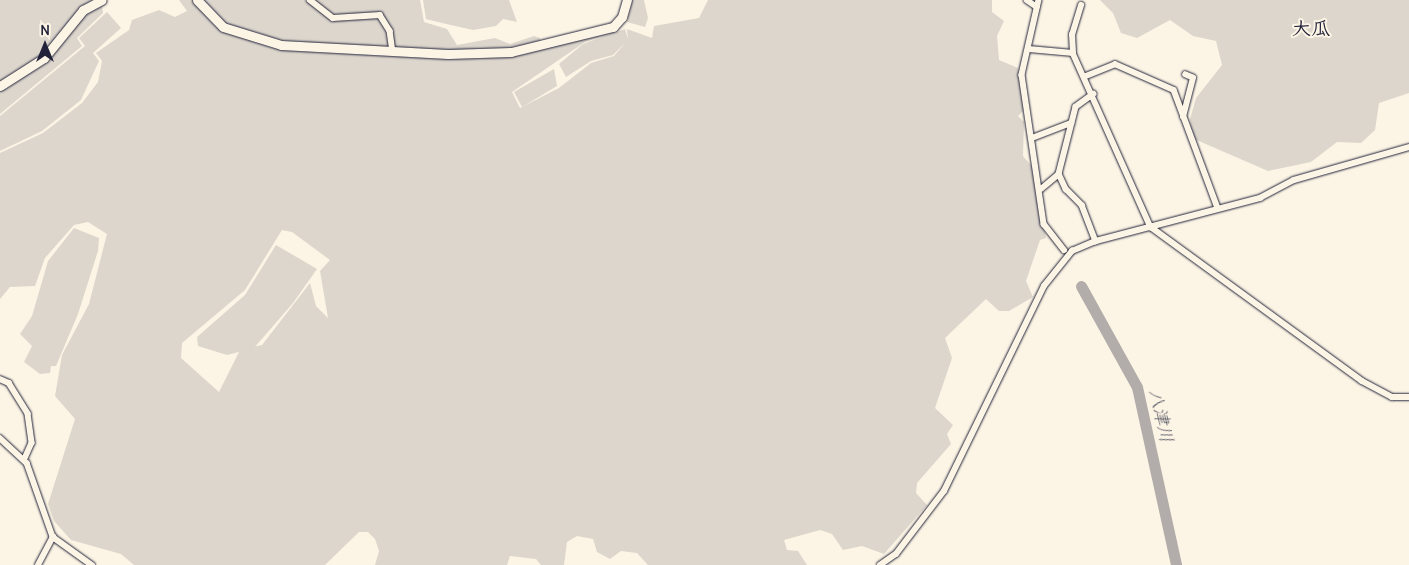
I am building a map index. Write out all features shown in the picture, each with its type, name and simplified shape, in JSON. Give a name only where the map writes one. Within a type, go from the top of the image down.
[{"type":"street","points":[[0,86],[44,58],[83,10],[102,0]]},
{"type":"street","points":[[197,0],[209,17],[244,36],[315,50],[488,53],[528,48],[613,27],[622,17],[627,0]]},
{"type":"street","points":[[310,0],[334,18],[380,15],[390,31],[393,52]]},
{"type":"street","points":[[1027,0],[1037,7]]},
{"type":"street","points":[[1039,0],[1022,75],[1041,189],[1044,224],[1064,250]]},
{"type":"street","points":[[1080,5],[1072,35],[1073,53],[1086,76],[1151,227],[1362,381],[1392,397],[1409,398]]},
{"type":"street","points":[[1029,50],[1073,53]]},
{"type":"street","points":[[1086,76],[1115,64],[1169,85],[1177,94],[1182,119],[1218,208]]},
{"type":"street","points":[[1182,119],[1193,78],[1186,75]]},
{"type":"street","points":[[1041,189],[1059,174],[1076,107],[1094,94]]},
{"type":"street","points":[[1032,138],[1071,122]]},
{"type":"street","points":[[880,565],[896,554],[944,491],[1054,270],[1072,251],[1096,241],[1218,208],[1409,147]]},
{"type":"street","points":[[1059,174],[1066,189],[1082,205],[1096,241]]},
{"type":"street","points":[[0,379],[10,383],[28,414],[32,443],[25,459]]},
{"type":"street","points":[[0,438],[25,459],[53,536],[92,565]]},
{"type":"street","points":[[38,565],[53,536]]},
{"type":"shaded area","points":[[0,0],[101,0],[103,13],[77,38],[82,46],[0,114]]},
{"type":"shaded area","points":[[179,0],[420,0],[424,22],[447,29],[457,45],[495,38],[510,44],[534,36],[540,38],[541,49],[616,28],[614,33],[625,29],[628,39],[627,29],[652,38],[654,26],[699,18],[708,0],[992,0],[992,12],[1004,21],[997,36],[999,60],[1018,68],[1025,109],[1018,116],[1024,122],[1023,156],[1035,170],[1046,238],[1040,240],[1026,281],[1033,297],[1009,311],[999,311],[986,299],[945,338],[952,358],[935,408],[953,425],[947,434],[951,444],[917,483],[916,493],[927,505],[884,554],[862,546],[843,550],[832,534],[820,530],[784,540],[787,550],[798,551],[807,565],[648,565],[637,553],[621,551],[610,559],[597,552],[593,539],[577,536],[567,542],[564,565],[541,565],[536,559],[510,556],[507,565],[375,565],[379,551],[375,539],[368,532],[359,532],[325,565],[134,565],[121,554],[71,540],[54,521],[48,504],[75,419],[55,396],[62,355],[89,304],[107,234],[88,222],[74,225],[45,258],[35,286],[10,287],[0,299],[0,153],[43,133],[82,103],[98,82],[102,61],[96,53],[129,30],[132,20],[159,10],[175,17],[187,11]],"holes":[[[607,35],[583,44],[559,64],[566,77],[591,61],[613,55],[626,42],[614,56],[591,63],[559,88],[520,108],[512,92],[585,42]],[[282,230],[292,232],[330,260],[320,271],[328,318],[316,306],[310,283],[262,345],[240,350],[219,392],[181,358],[182,343],[245,290]]]},
{"type":"shaded area","points":[[423,0],[509,0],[517,22],[503,19],[496,26],[473,30],[442,23],[426,19]]},
{"type":"shaded area","points":[[632,0],[644,0],[648,18],[645,27],[627,22]]},
{"type":"shaded area","points":[[1100,0],[1409,0],[1409,93],[1379,103],[1375,130],[1361,143],[1337,142],[1311,162],[1268,171],[1192,138],[1190,119],[1196,98],[1222,65],[1216,41],[1193,36],[1170,20],[1137,38],[1121,33],[1113,13]]},
{"type":"shaded area","points":[[107,12],[121,28],[93,53],[99,61],[81,100],[42,131],[0,151],[0,116],[85,46],[79,38]]},
{"type":"shaded area","points":[[554,69],[557,86],[522,107],[514,92]]},
{"type":"shaded area","points":[[74,228],[99,238],[98,251],[78,314],[56,366],[51,366],[50,373],[40,374],[24,362],[32,346],[20,334],[32,316],[48,261]]},
{"type":"shaded area","points":[[276,245],[317,269],[293,303],[254,348],[227,355],[198,346],[197,337],[245,295]]},
{"type":"waterway","name":"八津川","points":[[1081,286],[1137,387],[1176,565]]},
{"type":"district","name":"大瓜","points":[[1311,29]]}]
